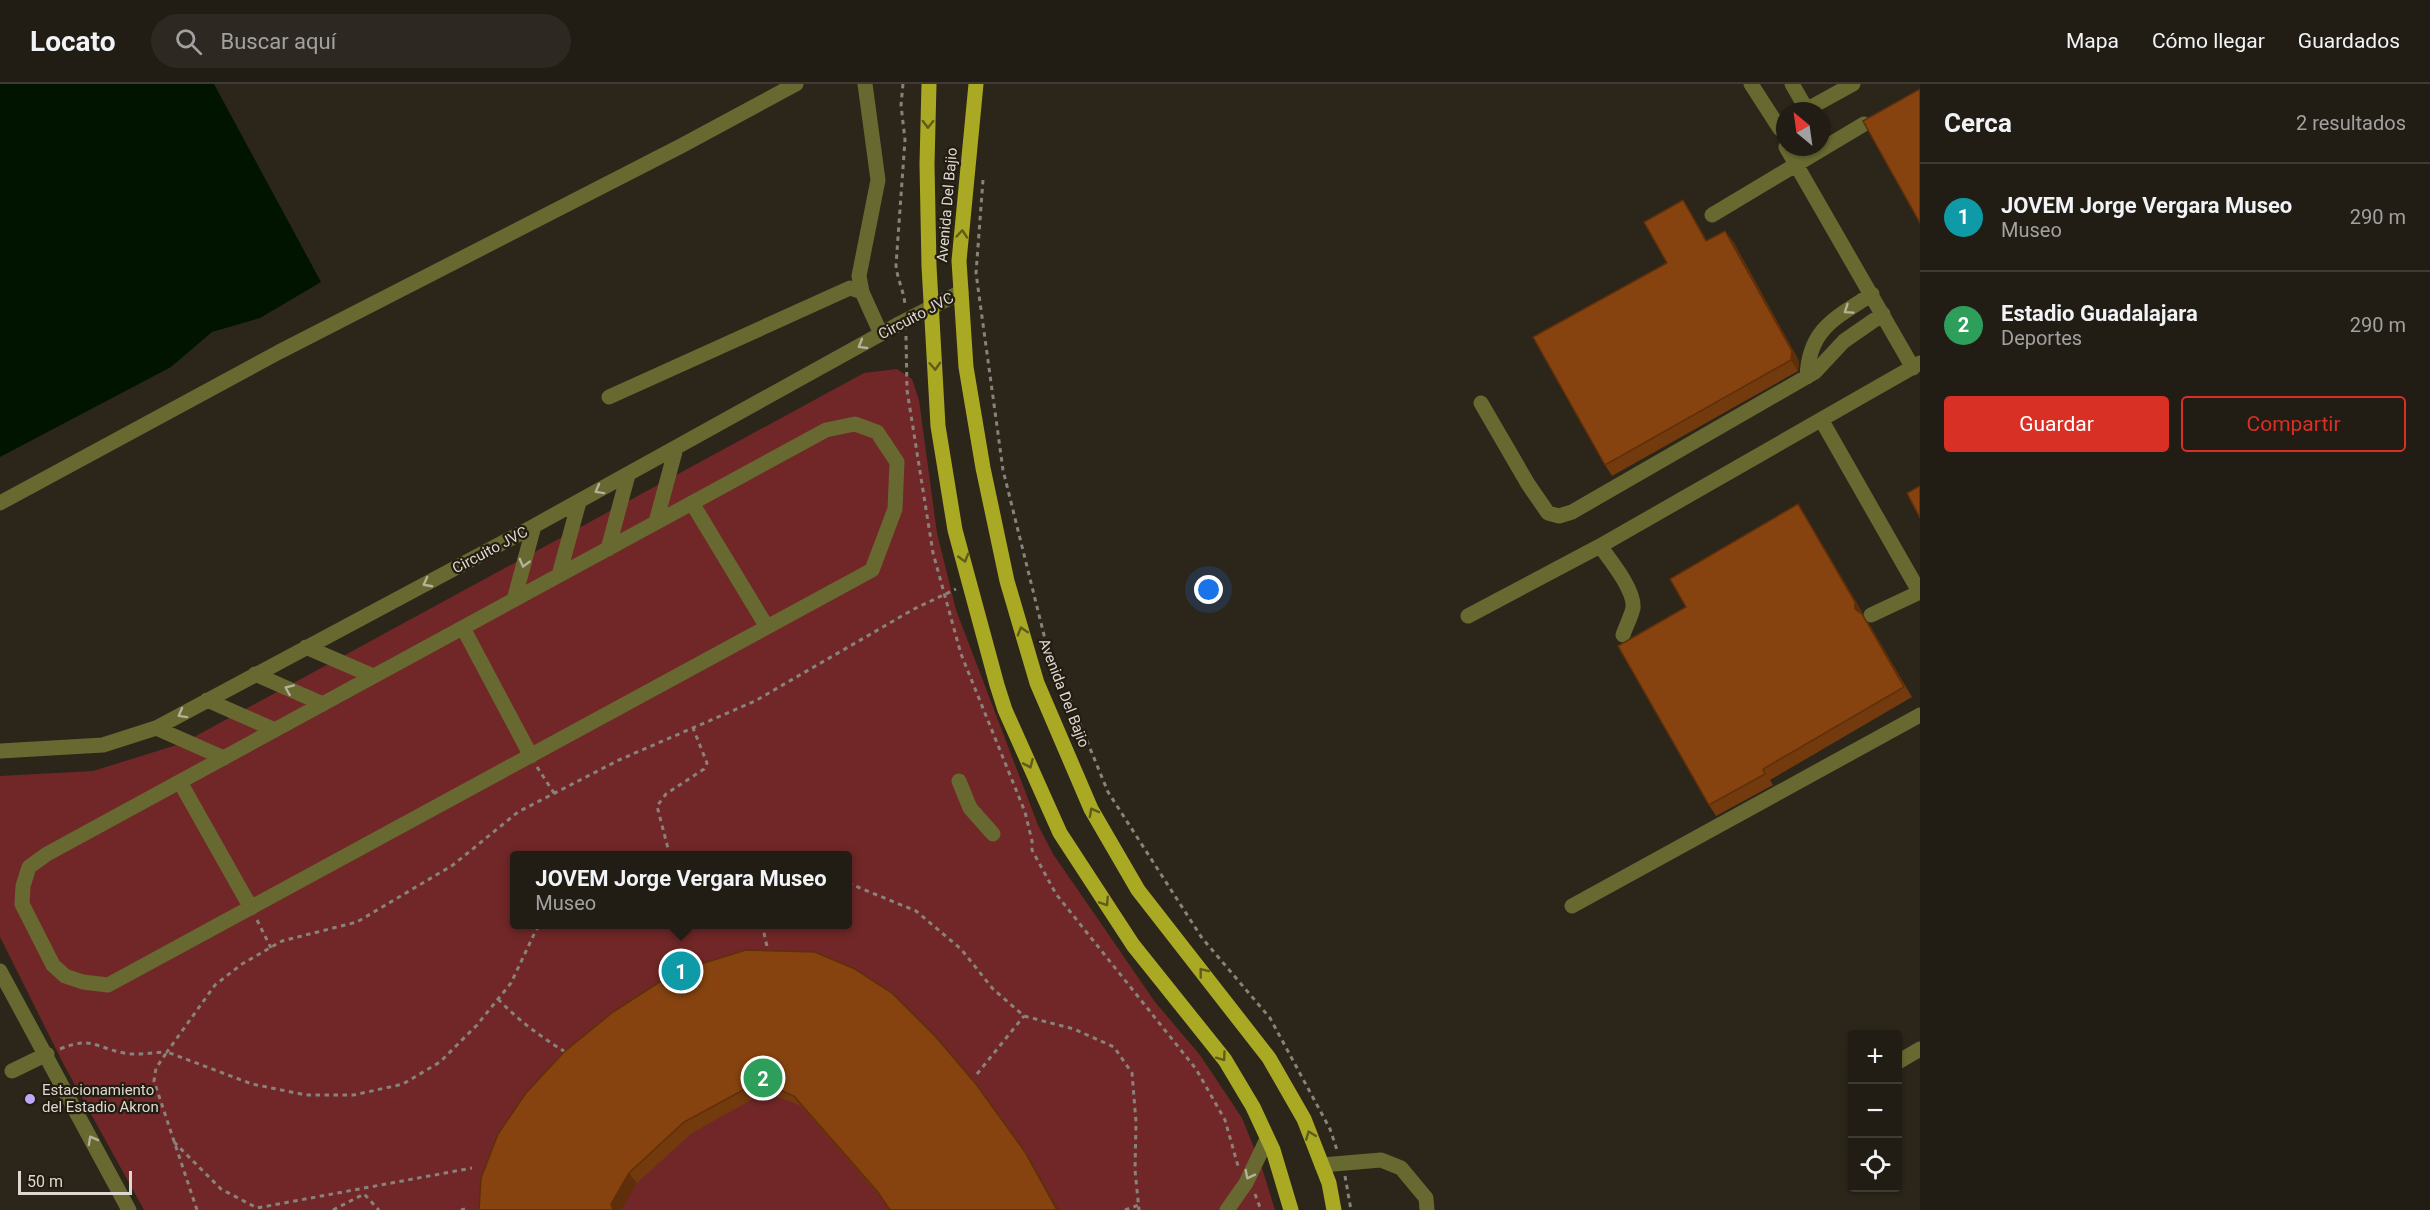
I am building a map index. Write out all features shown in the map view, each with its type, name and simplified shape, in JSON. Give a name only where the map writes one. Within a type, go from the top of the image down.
[{"type":"main road","name":"Avenida Del Bajio","points":[[929,84],[927,164],[929,279],[938,426],[956,530],[1005,710],[1060,833],[1133,945],[1225,1060],[1253,1107],[1290,1200],[1291,1210]]},
{"type":"main road","name":"Avenida Del Bajio","points":[[976,84],[959,261],[966,367],[983,468],[1006,581],[1037,683],[1091,808],[1138,890],[1269,1058],[1304,1119],[1329,1183],[1334,1210]]},
{"type":"lane","points":[[0,503],[279,352],[660,157],[796,84]]},
{"type":"lane","points":[[865,84],[878,180],[859,276],[862,292],[881,334]]},
{"type":"lane","points":[[1751,84],[1776,117]]},
{"type":"lane","points":[[1792,84],[1801,102]]},
{"type":"lane","points":[[1816,102],[1833,89],[1853,84]]},
{"type":"lane","points":[[1712,215],[1864,124]]},
{"type":"lane","points":[[1468,616],[1600,546],[1916,366],[1883,314],[1791,156]]},
{"type":"lane","points":[[609,397],[850,288],[862,292]]},
{"type":"lane","name":"Circuito JVC","points":[[0,751],[104,745],[156,728],[534,526],[906,320],[961,292]]},
{"type":"lane","points":[[1807,377],[1807,362],[1818,333],[1872,294]]},
{"type":"lane","points":[[1481,403],[1541,503],[1548,513],[1559,516],[1582,506],[1807,377],[1815,372],[1838,348],[1883,314]]},
{"type":"lane","points":[[1824,328],[1838,348]]},
{"type":"lane","points":[[1822,421],[1920,592],[1871,615]]},
{"type":"lane","points":[[855,424],[877,432],[897,462],[895,509],[872,570],[108,985],[83,982],[65,976],[49,958],[22,904],[23,886],[29,867],[48,854],[692,503],[826,430],[855,424]]},
{"type":"lane","points":[[656,522],[676,448]]},
{"type":"lane","points":[[608,549],[628,475]]},
{"type":"lane","points":[[559,575],[579,501]]},
{"type":"lane","points":[[692,503],[767,627]]},
{"type":"lane","points":[[514,600],[534,526]]},
{"type":"lane","points":[[1600,546],[1620,574],[1632,598],[1633,608],[1623,635]]},
{"type":"lane","points":[[462,628],[531,756]]},
{"type":"lane","points":[[306,647],[373,676]]},
{"type":"lane","points":[[255,674],[323,704]]},
{"type":"lane","points":[[207,700],[275,730]]},
{"type":"lane","points":[[1572,906],[1920,715]]},
{"type":"lane","points":[[156,728],[224,758]]},
{"type":"lane","points":[[959,781],[970,808],[993,834]]},
{"type":"lane","points":[[180,782],[251,908]]},
{"type":"lane","points":[[0,971],[47,1054],[129,1210]]},
{"type":"lane","points":[[1902,1060],[1920,1049]]},
{"type":"lane","points":[[12,1071],[47,1054]]},
{"type":"lane","points":[[1227,1210],[1246,1183],[1267,1139]]},
{"type":"lane","points":[[1322,1165],[1381,1160],[1401,1168],[1429,1206]]},
{"type":"path","points":[[903,84],[901,105],[904,140],[896,265],[897,275],[904,291],[907,390]]},
{"type":"path","points":[[984,176],[976,273],[1003,470],[1044,639],[1108,792],[1202,938],[1270,1018],[1329,1129],[1341,1163],[1351,1210]]},
{"type":"path","points":[[196,1210],[154,1081],[156,1068],[215,986],[242,964],[282,941],[357,922],[453,865],[518,812],[619,760],[755,701],[935,598],[970,583]]},
{"type":"path","points":[[668,851],[657,806],[659,800],[704,769],[707,763],[693,728]]},
{"type":"path","points":[[531,756],[554,793]]},
{"type":"path","points":[[852,885],[916,911],[961,950],[993,988],[1024,1016],[1074,1029],[1113,1047],[1132,1073],[1136,1122],[1135,1170],[1139,1210]]},
{"type":"path","points":[[251,908],[271,948]]},
{"type":"path","points":[[47,1054],[77,1042],[96,1044],[125,1054],[167,1052],[252,1084],[306,1095],[354,1095],[403,1084],[440,1062],[477,1025],[511,982],[538,929]]},
{"type":"path","points":[[763,929],[768,951]]},
{"type":"path","points":[[498,999],[516,1018],[542,1038],[571,1055]]},
{"type":"path","points":[[977,1074],[1024,1016]]},
{"type":"path","points":[[172,1140],[221,1189],[257,1209],[472,1168]]},
{"type":"path","points":[[333,1210],[364,1194],[379,1210]]},
{"type":"path","points":[[1125,1210],[1139,1205]]},
{"type":"shaded area","points":[[0,84],[214,84],[321,282],[260,318],[212,332],[171,367],[0,457]]},
{"type":"shaded area","points":[[897,369],[912,379],[919,400],[937,533],[956,610],[1038,825],[1053,854],[1155,1002],[1200,1055],[1242,1118],[1262,1168],[1275,1210],[144,1210],[64,1065],[0,937],[0,776],[93,771],[183,743],[864,373]]},
{"type":"building","points":[[1920,89],[1920,223],[1863,121]]},
{"type":"building","points":[[1683,200],[1706,241],[1725,231],[1792,351],[1791,360],[1605,465],[1533,337],[1667,263],[1644,222]]},
{"type":"building","points":[[1920,486],[1920,518],[1907,493]]},
{"type":"building","points":[[1798,504],[1855,602],[1855,609],[1862,614],[1904,687],[1763,769],[1765,774],[1709,805],[1618,646],[1686,607],[1670,579]]},
{"type":"building","points":[[746,950],[815,952],[855,969],[892,993],[935,1036],[976,1084],[1025,1152],[1057,1210],[890,1210],[877,1191],[794,1096],[769,1085],[745,1089],[684,1122],[629,1173],[611,1204],[613,1210],[479,1210],[481,1178],[498,1134],[526,1093],[564,1052],[613,1012],[675,972]]},
{"type":"place","name":"JOVEM Jorge Vergara Museo","points":[[681,971]]},
{"type":"place","name":"Estadio Guadalajara","points":[[763,1078]]},
{"type":"place","name":"Estacionamiento del Estadio Akron","points":[[30,1099]]}]
